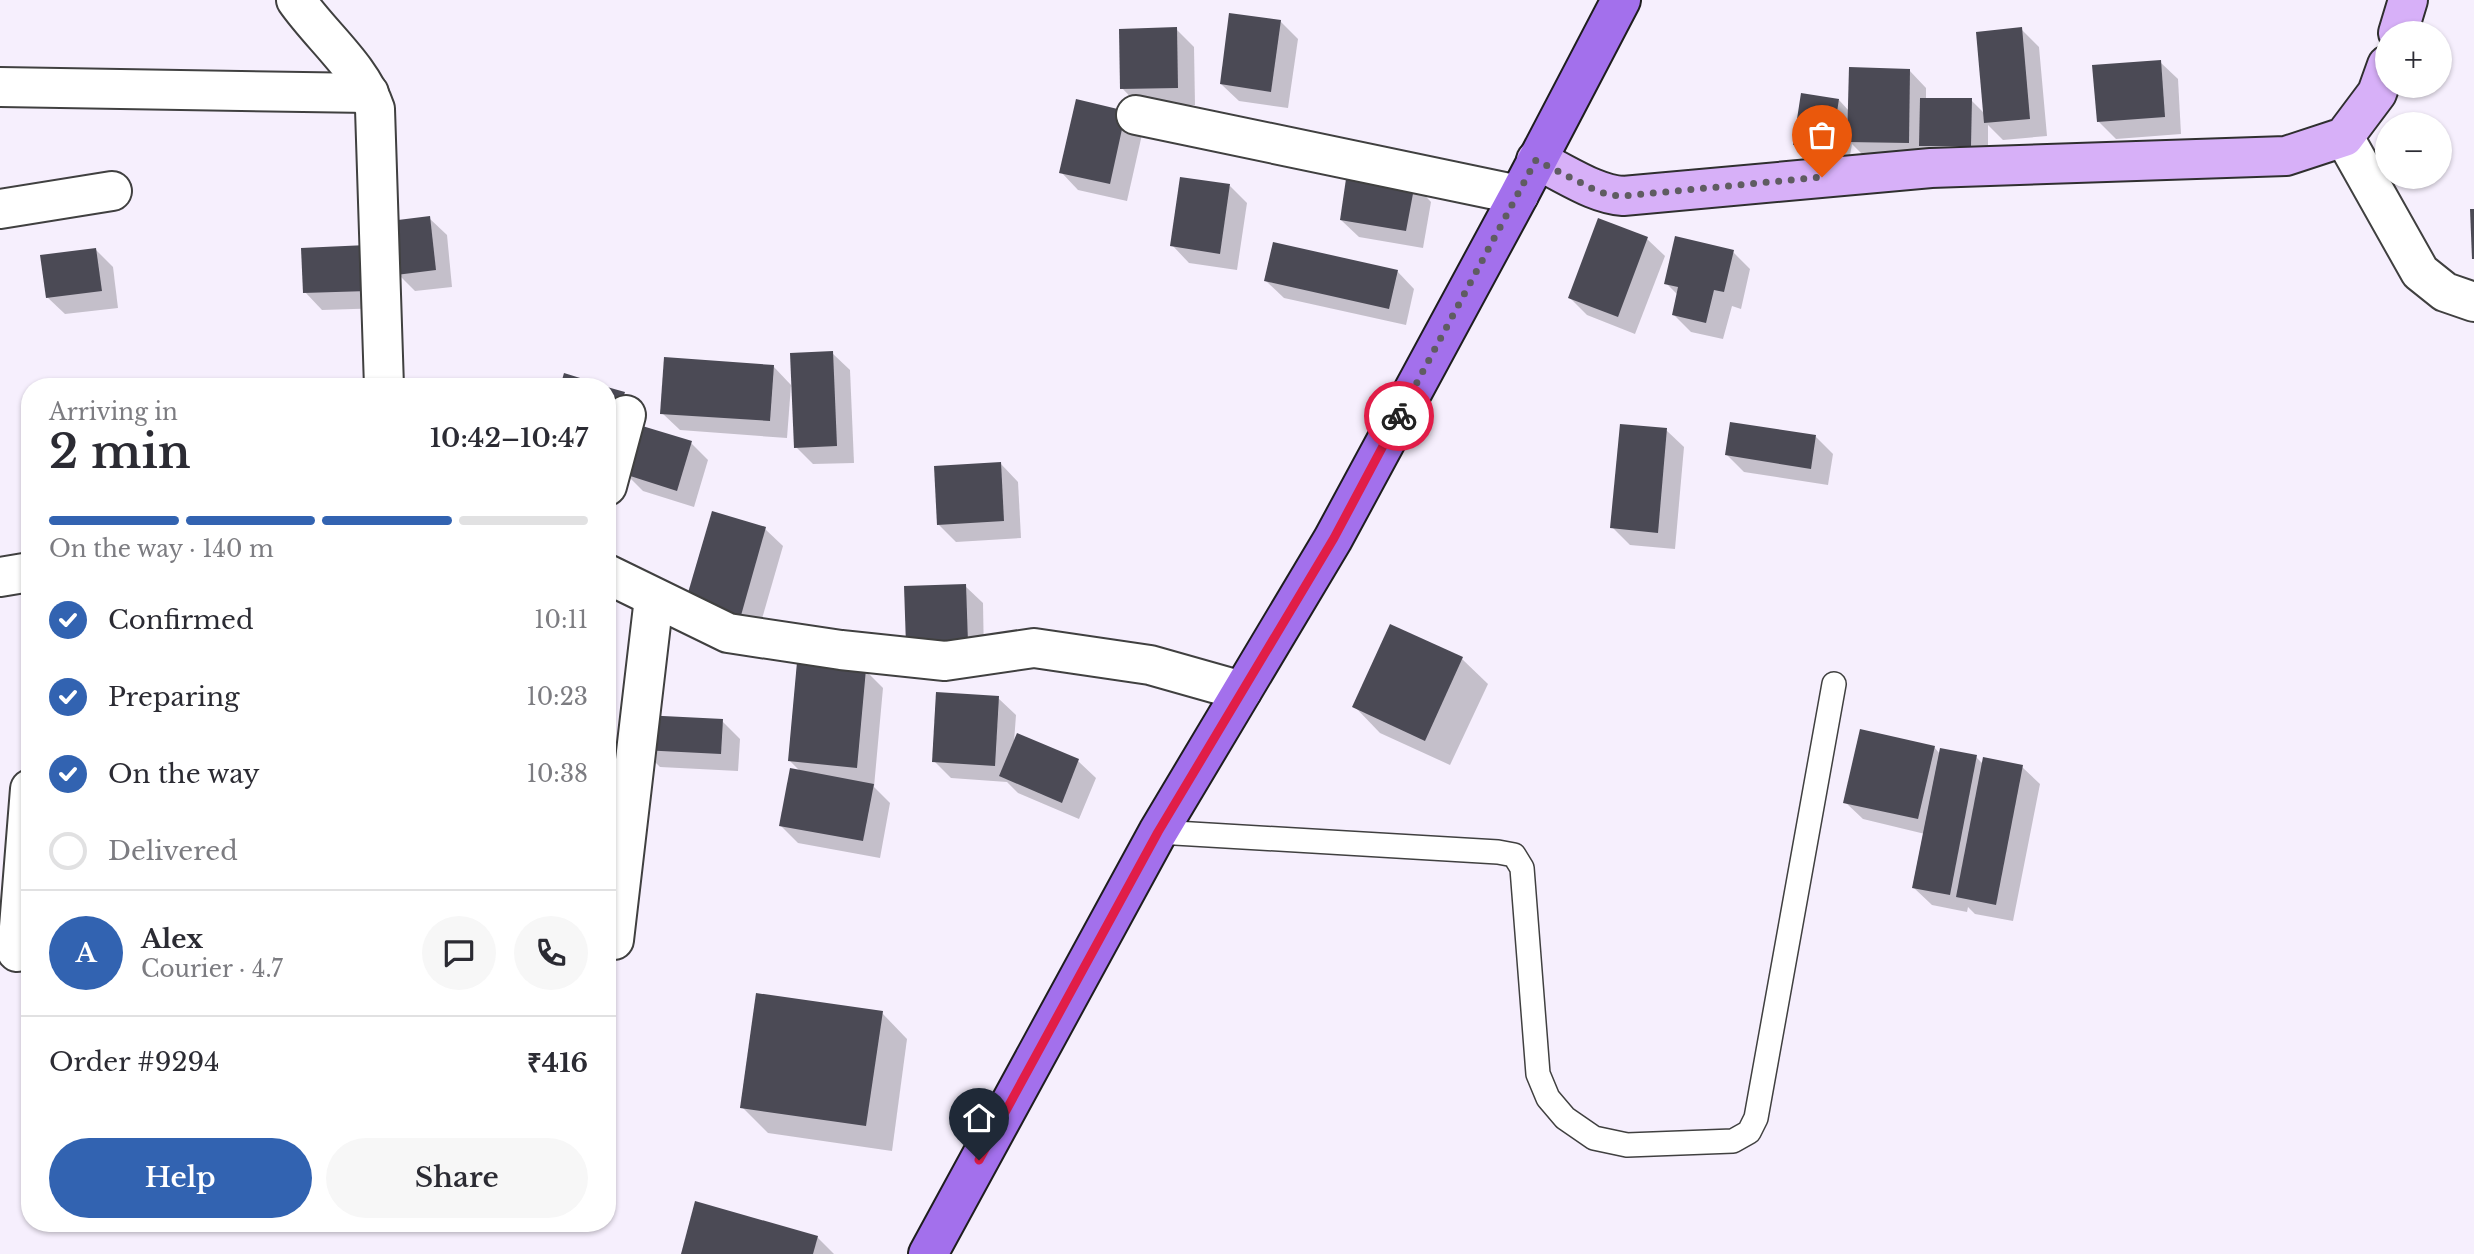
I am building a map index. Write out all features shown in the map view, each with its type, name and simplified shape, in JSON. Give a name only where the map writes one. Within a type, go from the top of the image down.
[{"type":"main road","points":[[928,1254],[1158,832],[1334,538],[1621,0]]},
{"type":"street","points":[[296,0],[369,93],[375,109],[384,378]]},
{"type":"street","points":[[2402,21],[2408,0]]},
{"type":"street","points":[[0,87],[369,93]]},
{"type":"street","points":[[1536,160],[1593,189],[1609,195],[1623,196],[1931,168],[2286,156],[2344,137],[2375,96]]},
{"type":"street","points":[[1136,116],[1519,195]]},
{"type":"street","points":[[2344,137],[2420,272],[2445,292],[2474,302]]},
{"type":"street","points":[[0,209],[112,191]]},
{"type":"street","points":[[616,452],[626,415]]},
{"type":"street","points":[[0,577],[21,574]]},
{"type":"street","points":[[616,579],[728,633],[945,662],[1034,648],[1150,665],[1242,691]]},
{"type":"street","points":[[616,923],[654,598]]},
{"type":"street","points":[[17,952],[21,902]]},
{"type":"lane","points":[[1158,832],[1514,855],[1522,868],[1538,1074],[1548,1098],[1565,1118],[1594,1138],[1628,1145],[1733,1141],[1749,1132],[1756,1118],[1834,684]]},
{"type":"building","points":[[1229,13],[1281,20],[1271,92],[1220,84]]},
{"type":"building","points":[[1177,27],[1178,88],[1120,89],[1119,29]]},
{"type":"building","points":[[2022,27],[2030,119],[1984,123],[1976,32]]},
{"type":"building","points":[[2161,60],[2165,117],[2097,122],[2092,65]]},
{"type":"building","points":[[1849,67],[1910,69],[1909,143],[1847,142]]},
{"type":"building","points":[[1801,93],[1839,99],[1831,151],[1793,145]]},
{"type":"building","points":[[1920,98],[1972,98],[1971,146],[1919,146]]},
{"type":"building","points":[[1076,99],[1126,111],[1110,184],[1059,173]]},
{"type":"building","points":[[1347,172],[1415,183],[1406,231],[1340,220]]},
{"type":"building","points":[[1180,177],[1230,184],[1220,254],[1170,246]]},
{"type":"building","points":[[2470,209],[2474,209],[2474,259],[2472,259]]},
{"type":"building","points":[[430,216],[436,270],[396,275],[390,221]]},
{"type":"building","points":[[1598,218],[1648,237],[1618,317],[1568,298]]},
{"type":"building","points":[[1675,236],[1734,250],[1724,292],[1714,290],[1706,323],[1672,315],[1678,287],[1664,284]]},
{"type":"building","points":[[1273,242],[1398,270],[1389,309],[1264,281]]},
{"type":"building","points":[[367,245],[368,291],[303,293],[301,248]]},
{"type":"building","points":[[96,248],[102,291],[46,298],[40,255]]},
{"type":"building","points":[[833,351],[837,446],[794,448],[790,353]]},
{"type":"building","points":[[664,357],[774,365],[770,421],[660,414]]},
{"type":"building","points":[[564,373],[580,378],[563,378]]},
{"type":"building","points":[[616,390],[625,392],[616,421]]},
{"type":"building","points":[[1730,422],[1816,435],[1811,469],[1725,455]]},
{"type":"building","points":[[1620,424],[1667,428],[1658,533],[1610,528]]},
{"type":"building","points":[[639,425],[692,441],[677,491],[624,474]]},
{"type":"building","points":[[1001,462],[1004,521],[937,525],[934,466]]},
{"type":"building","points":[[712,511],[766,527],[740,619],[685,603]]},
{"type":"building","points":[[966,584],[968,643],[906,645],[904,586]]},
{"type":"building","points":[[1390,624],[1463,657],[1425,741],[1352,707]]},
{"type":"building","points":[[797,662],[866,669],[857,768],[788,761]]},
{"type":"building","points":[[936,692],[999,696],[995,766],[932,762]]},
{"type":"building","points":[[643,715],[723,719],[721,754],[641,750]]},
{"type":"building","points":[[1860,729],[1935,746],[1918,819],[1843,803]]},
{"type":"building","points":[[1017,733],[1079,759],[1062,803],[999,776]]},
{"type":"building","points":[[1940,748],[1977,755],[1950,895],[1912,888]]},
{"type":"building","points":[[1983,757],[2023,765],[1996,905],[1956,897]]},
{"type":"building","points":[[790,768],[874,784],[863,841],[779,826]]},
{"type":"building","points":[[756,993],[883,1011],[866,1126],[740,1108]]},
{"type":"building","points":[[695,1201],[818,1236],[813,1254],[681,1254]]},
{"type":"way so far","points":[[1399,416],[1536,160],[1593,189],[1609,195],[1623,196],[1822,177]]},
{"type":"route","points":[[979,1160],[1158,832],[1334,538],[1399,416]]}]
